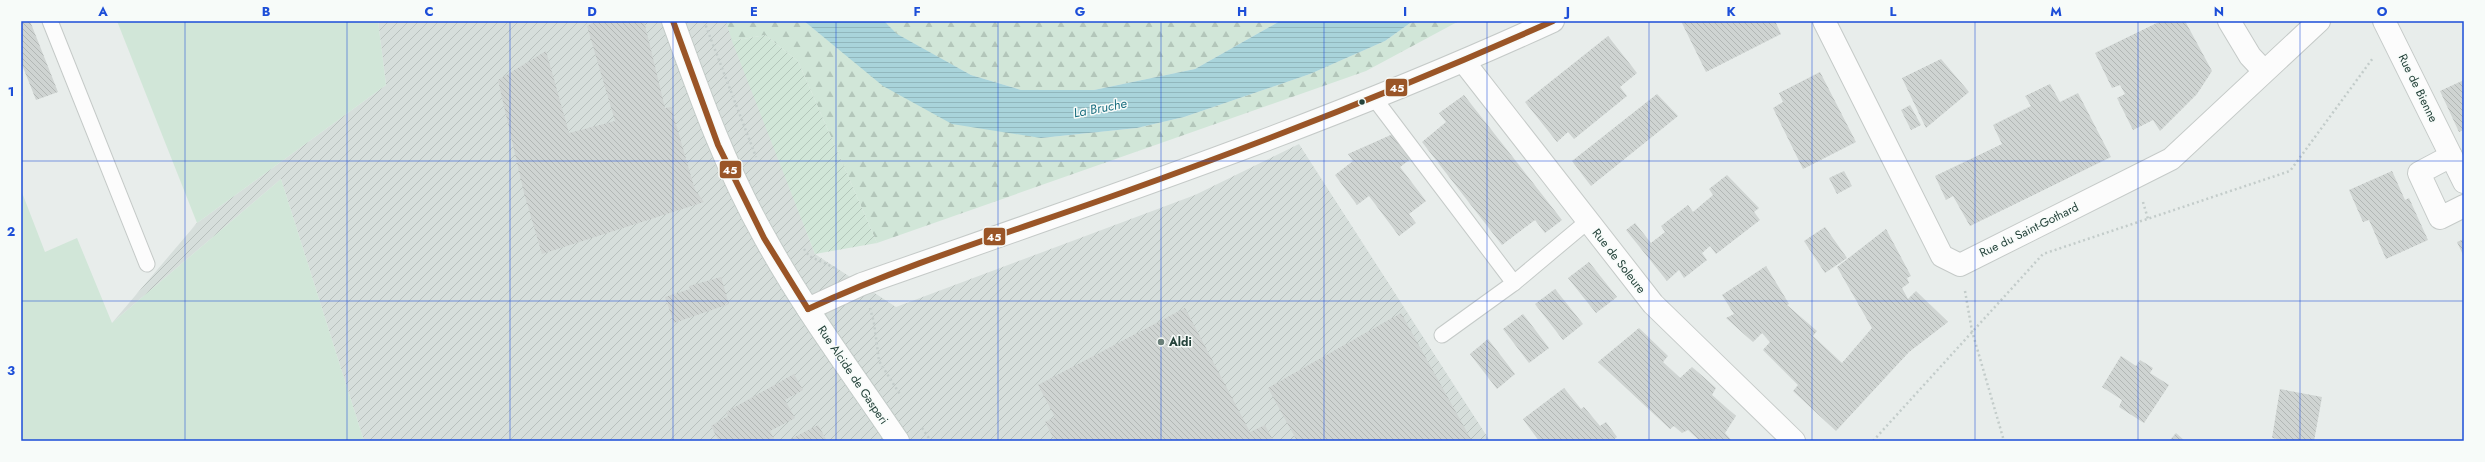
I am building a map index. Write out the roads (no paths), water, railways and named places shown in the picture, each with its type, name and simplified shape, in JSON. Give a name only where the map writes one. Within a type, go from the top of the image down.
[{"type":"street","name":"Rue Alcide de Gasperi","points":[[673,21],[718,145],[764,238],[808,309],[898,441]]},
{"type":"street","points":[[808,309],[862,284],[1099,200],[1374,98],[1464,62],[1554,21]]},
{"type":"street","name":"Rue du Saint-Gothard","points":[[1824,21],[1942,256],[1960,264],[2171,159],[2319,21]]},
{"type":"street","points":[[2229,21],[2250,56],[2264,71]]},
{"type":"street","name":"Rue de Bienne","points":[[2387,27],[2464,182]]},
{"type":"street","name":"Rue de Soleure","points":[[1464,62],[1653,304],[1794,441]]},
{"type":"street","points":[[2451,156],[2419,173],[2440,218],[2464,206]]},
{"type":"lane","points":[[50,21],[147,264]]},
{"type":"lane","points":[[1374,98],[1514,283]]},
{"type":"lane","points":[[1442,335],[1514,283],[1588,221]]},
{"type":"water","name":"La Bruche","points":[[804,21],[884,21],[897,34],[971,75],[1021,90],[1094,90],[1195,69],[1280,21],[1413,21],[1385,41],[1310,74],[1184,117],[1137,128],[1041,138],[952,124],[883,86]]},
{"type":"place","name":"Aldi","points":[[1161,342]]}]
